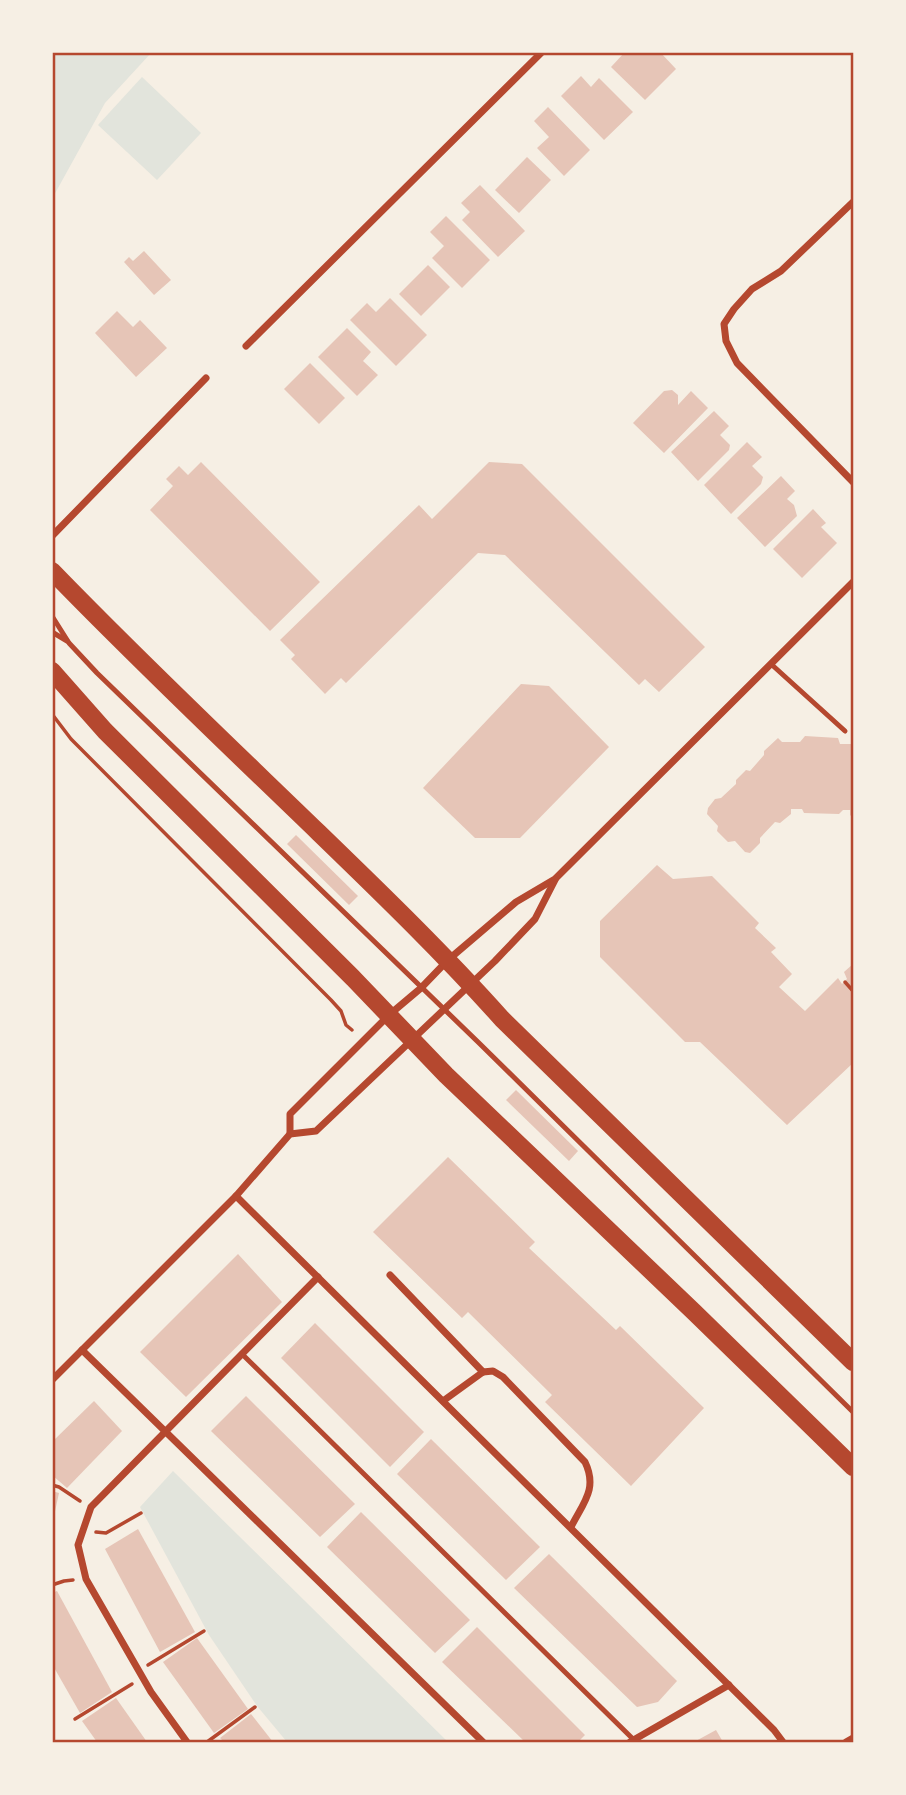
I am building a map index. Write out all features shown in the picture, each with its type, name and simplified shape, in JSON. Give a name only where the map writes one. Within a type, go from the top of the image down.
[{"type":"main road","points":[[52,571],[410,921],[502,1019],[853,1362]]},
{"type":"main road","points":[[52,671],[105,731],[389,1014],[446,1075],[853,1467]]},
{"type":"street","points":[[246,346],[542,52]]},
{"type":"street","points":[[853,202],[781,271],[752,289],[724,324],[726,341],[737,363],[853,482]]},
{"type":"street","points":[[52,536],[206,378]]},
{"type":"street","points":[[52,1380],[236,1196],[290,1134],[290,1114],[389,1014],[516,902],[555,879],[853,582]]},
{"type":"street","points":[[290,1134],[316,1131],[444,1010],[535,919],[555,879]]},
{"type":"street","points":[[236,1196],[729,1685],[783,1742]]},
{"type":"street","points":[[390,1275],[483,1372]]},
{"type":"street","points":[[187,1742],[141,1674],[86,1579],[78,1545],[91,1507],[318,1277]]},
{"type":"street","points":[[82,1350],[483,1742]]},
{"type":"street","points":[[443,1401],[483,1372],[493,1371],[503,1377],[586,1462],[591,1474],[591,1489],[570,1527]]},
{"type":"street","points":[[632,1741],[729,1685]]},
{"type":"street","points":[[846,1742],[853,1738]]},
{"type":"lane","points":[[52,617],[69,643],[106,683],[853,1412]]},
{"type":"lane","points":[[52,632],[69,643]]},
{"type":"lane","points":[[771,664],[845,731]]},
{"type":"lane","points":[[242,1354],[632,1741]]},
{"type":"path","points":[[52,714],[71,739],[331,1000],[352,1030]]},
{"type":"path","points":[[845,982],[853,990]]},
{"type":"path","points":[[52,1485],[91,1507]]},
{"type":"path","points":[[83,1529],[106,1534],[141,1513]]},
{"type":"path","points":[[52,1585],[86,1579]]},
{"type":"path","points":[[75,1719],[204,1631]]},
{"type":"path","points":[[207,1742],[256,1707]]},
{"type":"shaded area","points":[[53,52],[151,53],[105,103],[53,197]]},
{"type":"shaded area","points":[[142,77],[201,133],[157,180],[98,125]]},
{"type":"shaded area","points":[[173,1471],[448,1742],[287,1742],[257,1706],[209,1635],[140,1507]]},
{"type":"building","points":[[625,52],[660,52],[676,69],[645,100],[611,67]]},
{"type":"building","points":[[581,76],[591,87],[599,78],[633,112],[604,140],[561,96]]},
{"type":"building","points":[[548,107],[590,150],[564,176],[537,148],[549,137],[534,121]]},
{"type":"building","points":[[527,157],[551,180],[519,213],[495,190]]},
{"type":"building","points":[[480,185],[525,231],[498,257],[462,220],[470,212],[461,203]]},
{"type":"building","points":[[446,216],[490,260],[462,288],[432,258],[444,246],[430,232]]},
{"type":"building","points":[[144,251],[171,280],[154,295],[124,262],[129,257],[133,261]]},
{"type":"building","points":[[428,265],[450,287],[421,316],[399,294]]},
{"type":"building","points":[[390,298],[427,335],[396,366],[350,320],[367,303],[376,312]]},
{"type":"building","points":[[117,311],[133,327],[140,320],[167,348],[136,377],[95,333]]},
{"type":"building","points":[[347,328],[371,352],[363,361],[378,375],[357,396],[318,357]]},
{"type":"building","points":[[310,363],[345,398],[319,424],[284,389]]},
{"type":"building","points":[[672,390],[678,395],[678,405],[691,391],[708,408],[664,453],[633,423],[664,391]]},
{"type":"building","points":[[714,411],[729,426],[720,435],[730,445],[729,450],[698,481],[671,452]]},
{"type":"building","points":[[747,442],[762,457],[752,466],[763,477],[761,484],[731,514],[704,485]]},
{"type":"building","points":[[201,462],[320,582],[270,631],[150,510],[173,486],[166,479],[179,466],[188,475]]},
{"type":"building","points":[[489,462],[522,464],[705,647],[659,692],[645,679],[639,685],[505,555],[478,553],[346,683],[341,678],[325,694],[291,659],[295,655],[280,640],[419,505],[432,519]]},
{"type":"building","points":[[781,476],[795,491],[787,499],[794,505],[797,516],[765,547],[737,518]]},
{"type":"building","points":[[813,509],[826,523],[821,527],[837,543],[802,578],[773,549]]},
{"type":"building","points":[[521,684],[549,686],[609,747],[520,838],[475,838],[423,788]]},
{"type":"building","points":[[805,736],[838,738],[840,744],[853,744],[853,818],[850,810],[843,810],[839,814],[804,813],[802,809],[791,809],[791,814],[780,823],[775,822],[750,853],[745,852],[735,841],[728,842],[717,831],[718,826],[707,814],[708,808],[715,799],[721,798],[736,784],[736,780],[746,770],[750,771],[764,755],[764,751],[778,738],[782,742],[800,742]]},
{"type":"building","points":[[296,835],[358,896],[349,905],[287,844]]},
{"type":"building","points":[[657,865],[673,879],[712,876],[759,923],[755,928],[776,948],[771,952],[792,974],[779,987],[805,1011],[838,978],[842,984],[847,979],[844,972],[853,964],[853,1063],[787,1125],[700,1042],[685,1042],[600,957],[600,921]]},
{"type":"building","points":[[516,1090],[578,1151],[569,1161],[506,1100]]},
{"type":"building","points":[[448,1157],[535,1242],[529,1248],[616,1330],[620,1326],[704,1408],[631,1486],[545,1402],[552,1395],[468,1312],[462,1318],[373,1232]]},
{"type":"building","points":[[238,1254],[282,1302],[186,1397],[140,1352]]},
{"type":"building","points":[[315,1323],[424,1432],[390,1467],[281,1358]]},
{"type":"building","points":[[246,1396],[355,1504],[320,1537],[211,1431]]},
{"type":"building","points":[[94,1401],[122,1431],[67,1488],[52,1475],[52,1442]]},
{"type":"building","points":[[431,1439],[540,1547],[506,1580],[397,1474]]},
{"type":"building","points":[[52,1491],[59,1493],[54,1516],[52,1516]]},
{"type":"building","points":[[361,1512],[470,1620],[435,1653],[327,1547]]},
{"type":"building","points":[[138,1529],[195,1632],[160,1652],[105,1549]]},
{"type":"building","points":[[549,1554],[677,1681],[658,1702],[637,1707],[514,1588]]},
{"type":"building","points":[[57,1591],[112,1692],[80,1713],[52,1664],[52,1593]]},
{"type":"building","points":[[477,1627],[585,1735],[578,1742],[525,1742],[442,1662]]},
{"type":"building","points":[[197,1638],[248,1709],[214,1733],[163,1662]]},
{"type":"building","points":[[116,1698],[147,1742],[97,1742],[82,1721]]},
{"type":"building","points":[[251,1714],[273,1742],[224,1742],[220,1738]]},
{"type":"building","points":[[716,1730],[723,1742],[694,1742]]}]
